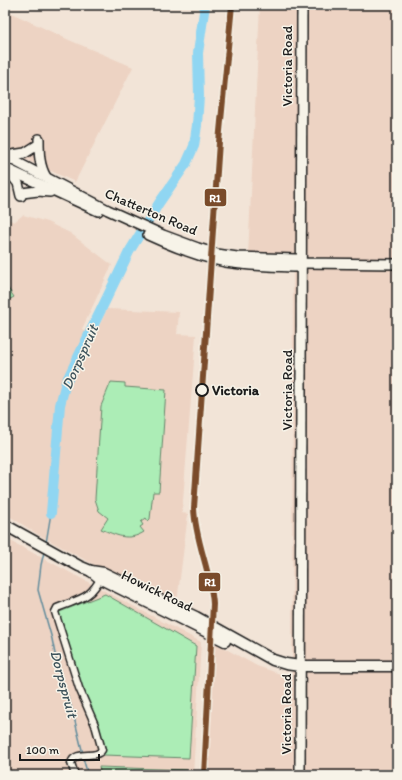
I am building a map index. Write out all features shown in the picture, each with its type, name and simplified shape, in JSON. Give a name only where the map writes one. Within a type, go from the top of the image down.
[{"type":"main road","name":"Howick Road","points":[[5,525],[63,557],[193,620],[232,641],[270,665],[285,670],[300,670]]},
{"type":"main road","points":[[300,670],[397,666]]},
{"type":"main road","points":[[300,670],[397,672]]},
{"type":"street","name":"Victoria Road","points":[[300,775],[300,297],[298,263],[300,227],[302,5]]},
{"type":"street","points":[[5,156],[25,153],[37,142],[41,169],[46,177]]},
{"type":"street","name":"Chatterton Road","points":[[5,156],[129,223]]},
{"type":"street","name":"Chatterton Road","points":[[5,168],[162,238],[226,262],[397,264]]},
{"type":"street","points":[[5,168],[18,183],[22,194],[43,192],[61,194]]},
{"type":"street","points":[[5,518],[15,531]]},
{"type":"street","points":[[75,775],[71,763],[72,760],[77,756],[99,753],[102,750],[95,725],[81,695],[54,613],[57,608],[86,597],[95,588],[102,576]]},
{"type":"shaded area","points":[[260,5],[397,5],[397,775],[201,775],[215,643],[257,666],[292,678],[293,255],[248,256]]},
{"type":"shaded area","points":[[5,10],[69,40],[133,67],[75,182],[5,150]]},
{"type":"shaded area","points":[[5,178],[10,191],[5,203]]},
{"type":"shaded area","points":[[23,215],[47,222],[70,233],[112,265],[82,329],[94,337],[107,309],[179,312],[177,334],[196,335],[182,513],[188,514],[177,602],[165,603],[39,535],[9,516],[5,511],[5,217],[14,222]]},
{"type":"shaded area","points":[[5,538],[201,642],[193,775],[5,775]]},
{"type":"green space","points":[[5,284],[14,297],[5,302]]},
{"type":"green space","points":[[111,382],[125,383],[125,387],[166,390],[159,492],[153,492],[150,519],[148,521],[146,518],[141,522],[143,525],[140,527],[144,532],[133,537],[122,536],[101,529],[108,518],[99,511],[95,499],[101,406]]},
{"type":"green space","points":[[105,594],[196,646],[189,758],[103,755],[57,613]]},
{"type":"green space","points":[[99,767],[187,770],[187,775],[101,775]]},
{"type":"waterway","name":"Dorpspruit","points":[[51,513],[60,405],[66,382],[129,252],[159,203],[186,164],[194,146],[199,96],[198,53],[205,5]]},
{"type":"waterway","name":"Dorpspruit","points":[[46,543],[51,513]]},
{"type":"waterway","name":"Dorpspruit","points":[[44,552],[38,590],[52,639],[58,669],[72,709],[83,754]]},
{"type":"waterway","name":"Dorpspruit","points":[[83,758],[88,775]]},
{"type":"transit line","name":"R1","points":[[204,775],[213,604],[212,592],[197,532],[194,508],[219,142],[232,5]]},
{"type":"place","name":"Victoria","points":[[202,390]]}]
